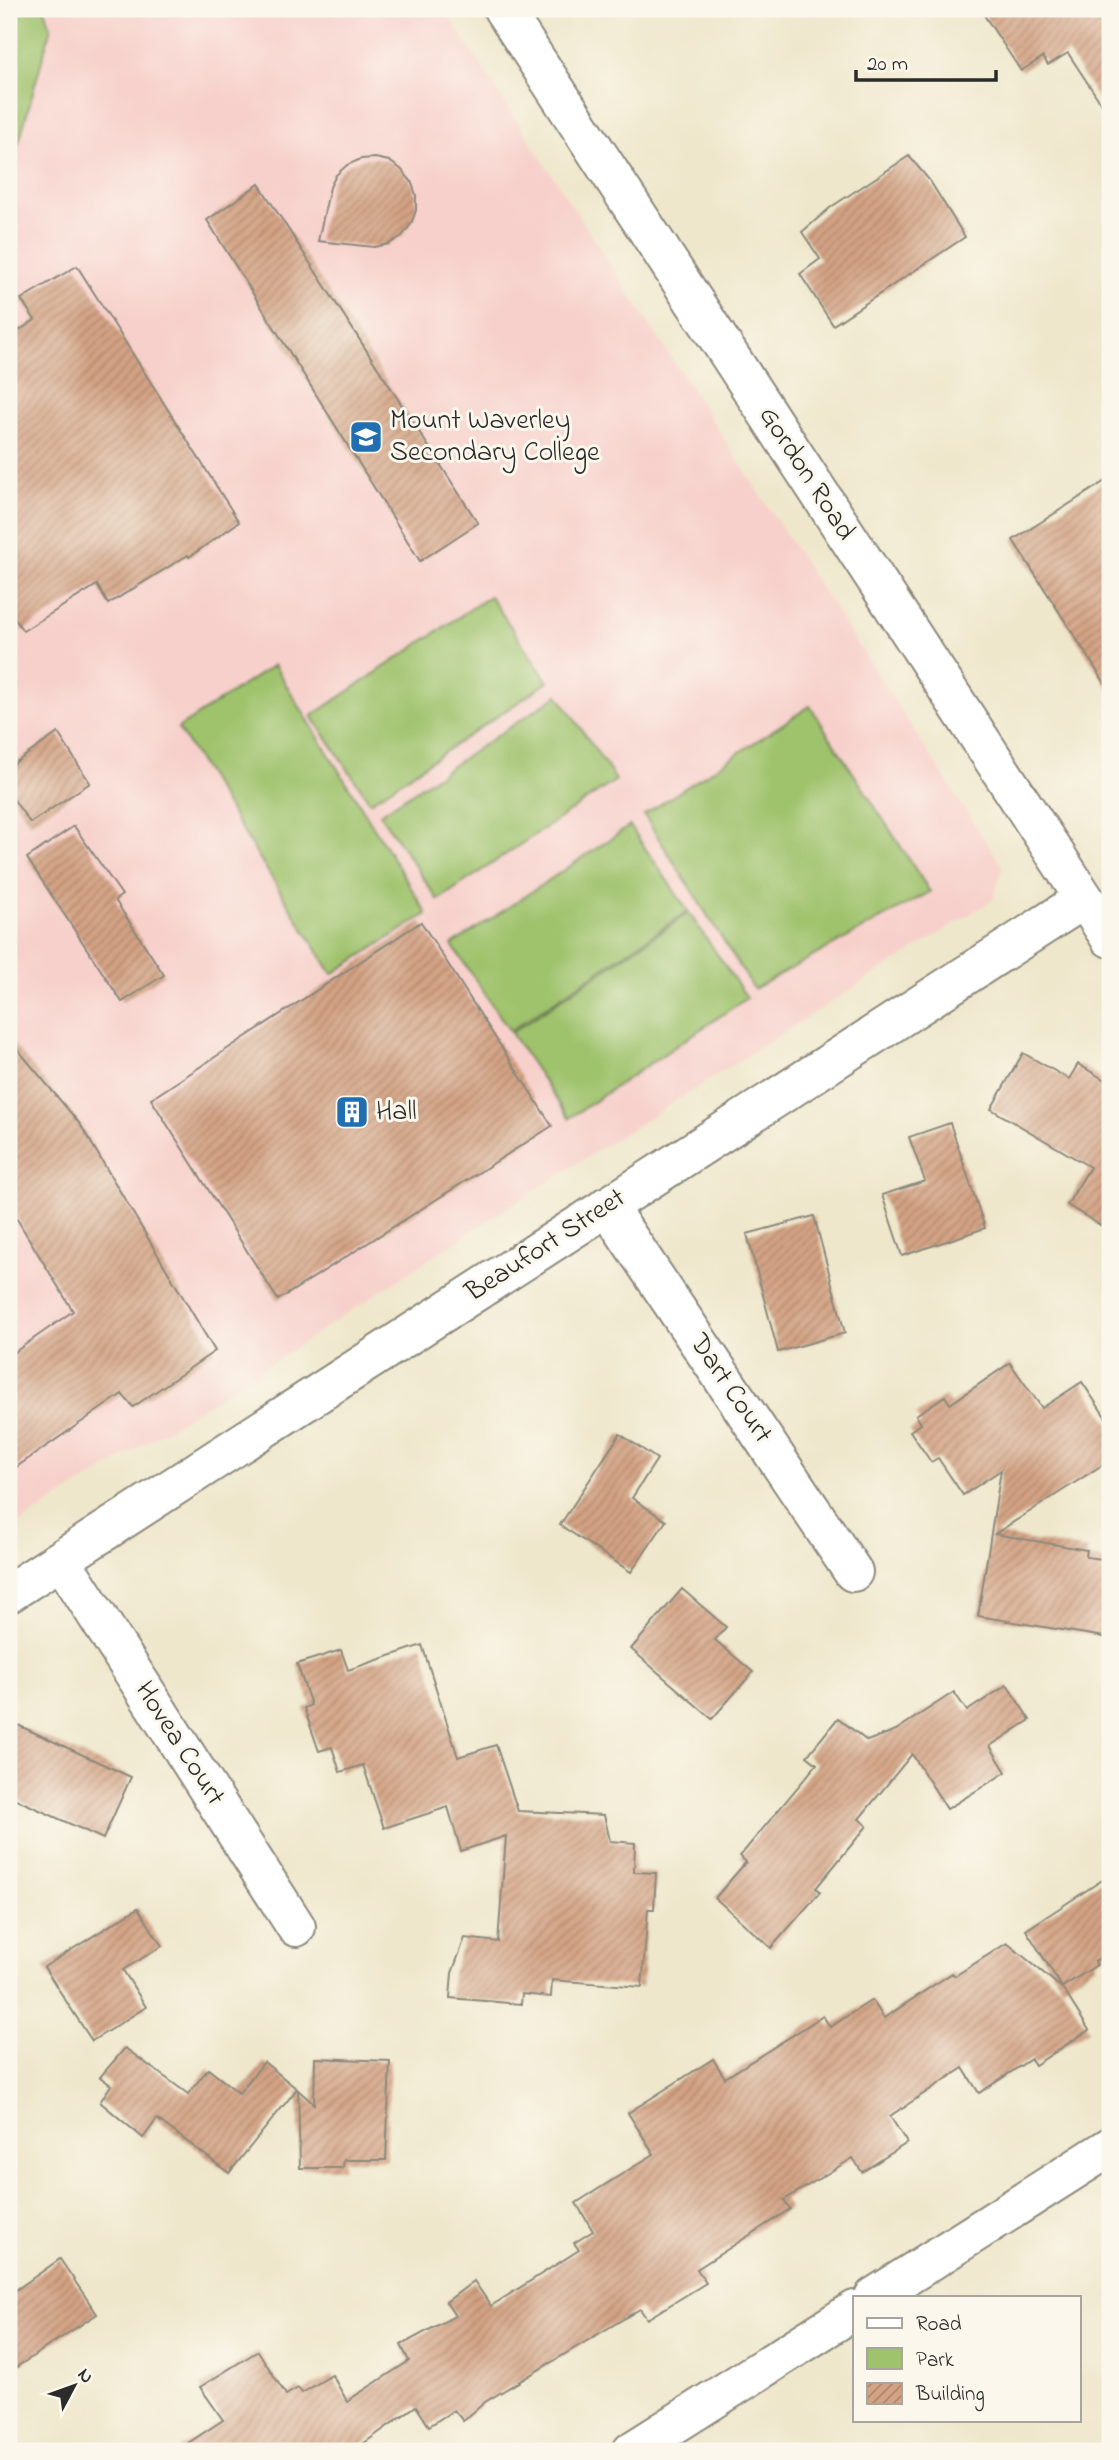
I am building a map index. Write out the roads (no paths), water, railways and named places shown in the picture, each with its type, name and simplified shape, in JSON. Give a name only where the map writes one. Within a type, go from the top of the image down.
[{"type":"street","name":"Gordon Road","points":[[503,9],[1110,938]]},
{"type":"street","name":"Beaufort Street","points":[[9,1593],[1084,900]]},
{"type":"street","name":"Dart Court","points":[[607,1206],[853,1572]]},
{"type":"street","name":"Hovea Court","points":[[62,1561],[296,1927]]},
{"type":"street","points":[[876,2296],[1110,2147]]},
{"type":"street","points":[[632,2451],[853,2310]]},
{"type":"place","name":"Mount Waverley Secondary College","points":[[366,437]]},
{"type":"place","name":"Hall","points":[[352,1112]]}]
